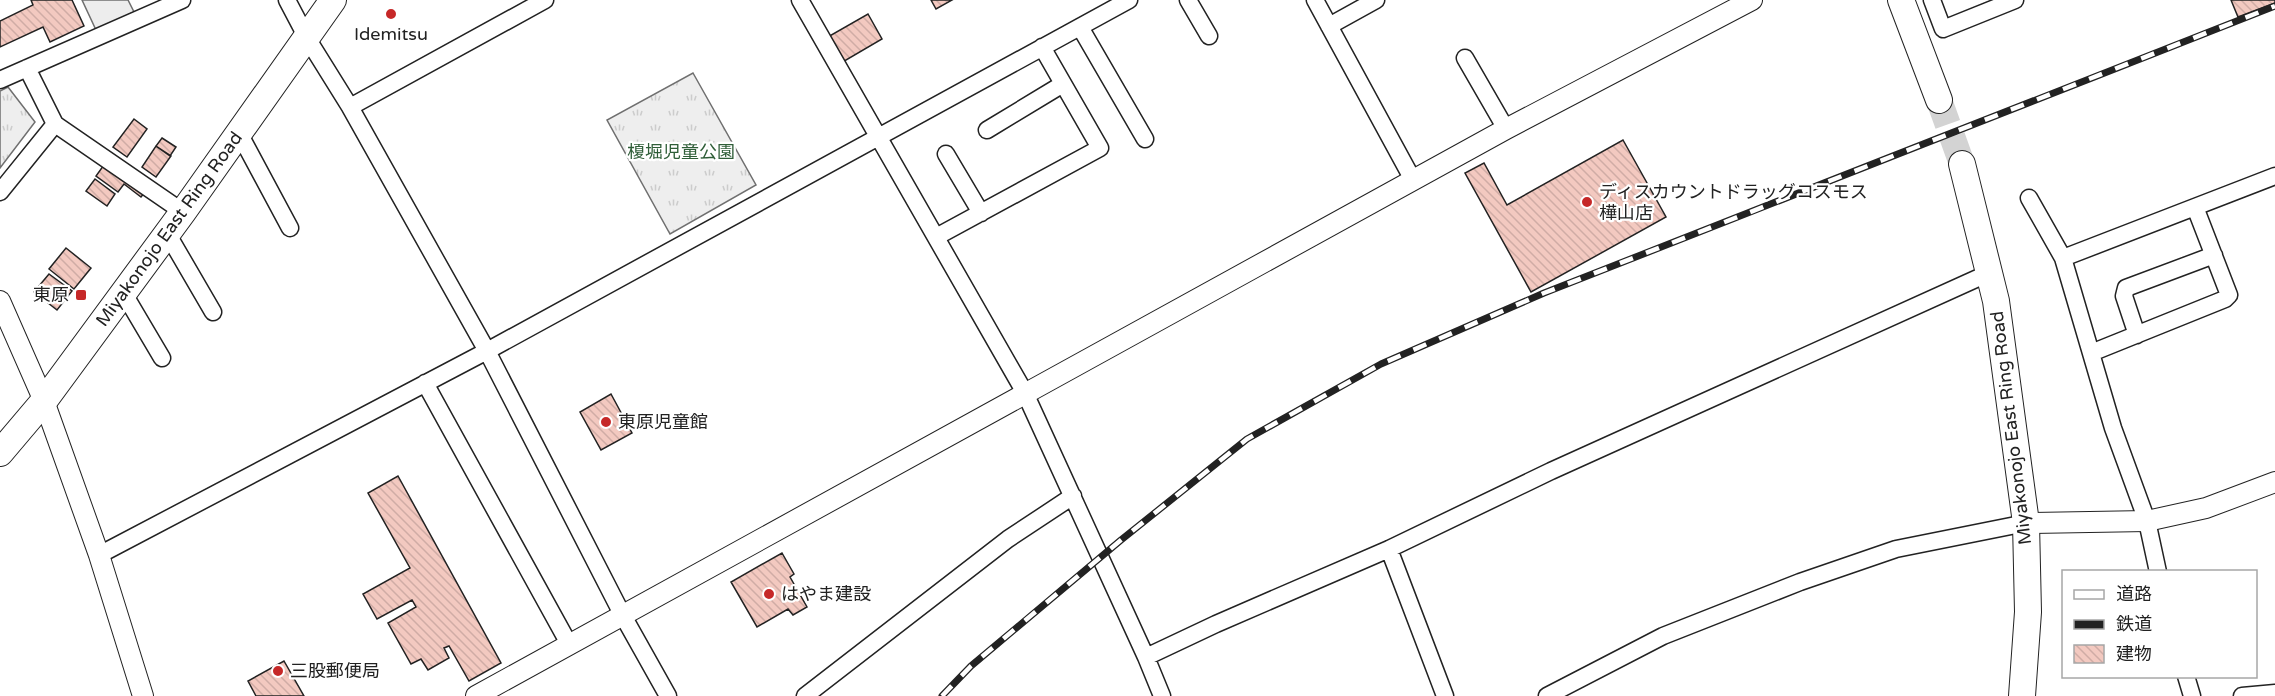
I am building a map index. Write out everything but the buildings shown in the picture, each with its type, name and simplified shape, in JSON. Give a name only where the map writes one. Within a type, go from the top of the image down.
[{"type":"main road","name":"Miyakonojo East Ring Road","points":[[0,453],[44,401],[183,212],[333,0]]},
{"type":"main road","points":[[1901,0],[1939,100]]},
{"type":"main road","name":"Miyakonojo East Ring Road","points":[[1962,164],[1999,323],[2026,523],[2028,612],[2022,696]]},
{"type":"street","points":[[0,80],[182,0]]},
{"type":"street","points":[[287,0],[307,38],[350,106],[487,351],[622,614],[668,696]]},
{"type":"street","points":[[350,106],[545,0]]},
{"type":"street","points":[[99,555],[487,351],[1129,0]]},
{"type":"street","points":[[1188,0],[1209,36]]},
{"type":"street","points":[[1315,0],[1413,180]]},
{"type":"street","points":[[476,696],[1506,129],[1752,0]]},
{"type":"street","points":[[1932,0],[1943,29],[2015,0]]},
{"type":"street","points":[[1329,26],[1369,2]]},
{"type":"street","points":[[808,3],[879,137],[1025,393],[1162,696]]},
{"type":"street","points":[[1080,27],[1145,139]]},
{"type":"street","points":[[936,237],[1100,148],[1042,47]]},
{"type":"street","points":[[1465,58],[1506,129]]},
{"type":"street","points":[[27,68],[55,124],[183,212]]},
{"type":"street","points":[[987,130],[1063,84]]},
{"type":"street","points":[[0,192],[55,124]]},
{"type":"street","points":[[239,133],[290,228]]},
{"type":"street","points":[[946,154],[981,213]]},
{"type":"street","points":[[2063,258],[2275,176]]},
{"type":"street","points":[[2029,198],[2063,258],[2113,428],[2147,520],[2157,570]]},
{"type":"street","points":[[2091,353],[2225,299],[2229,294],[2195,207]]},
{"type":"street","points":[[167,233],[213,312]]},
{"type":"street","points":[[2137,335],[2124,296],[2126,288],[2214,255]]},
{"type":"street","points":[[1146,657],[1389,549],[1551,471],[1989,273]]},
{"type":"street","points":[[123,292],[162,358]]},
{"type":"street","points":[[0,300],[44,401],[99,555],[143,696]]},
{"type":"street","points":[[425,383],[569,644]]},
{"type":"street","points":[[1547,696],[1663,636],[1800,582],[1896,549],[2026,523],[2147,520],[2206,508],[2275,482]]},
{"type":"street","points":[[805,696],[1008,539],[1072,496]]},
{"type":"street","points":[[1389,549],[1445,696]]},
{"type":"street","points":[[2187,678],[2192,696]]},
{"type":"street","points":[[2242,696],[2275,693]]},
{"type":"green space","name":"榎堀児童公園","points":[[693,73],[756,185],[670,234],[607,120]]},
{"type":"green space","points":[[8,87],[35,122],[0,168],[0,91]]},
{"type":"shaded area","points":[[82,0],[128,0],[134,12],[96,30]]},
{"type":"tunnel","points":[[1939,100],[1962,164]]},
{"type":"railway","points":[[942,696],[971,666],[1121,540],[1247,439],[1381,364],[1544,293],[2275,6]]},
{"type":"place","name":"Idemitsu","points":[[391,14]]},
{"type":"place","name":"ディスカウントドラッグコスモス 樺山店","points":[[1587,202]]},
{"type":"place","name":"東原","points":[[81,295]]},
{"type":"place","name":"東原児童館","points":[[606,422]]},
{"type":"place","name":"はやま建設","points":[[769,594]]},
{"type":"place","name":"三股郵便局","points":[[278,671]]}]
